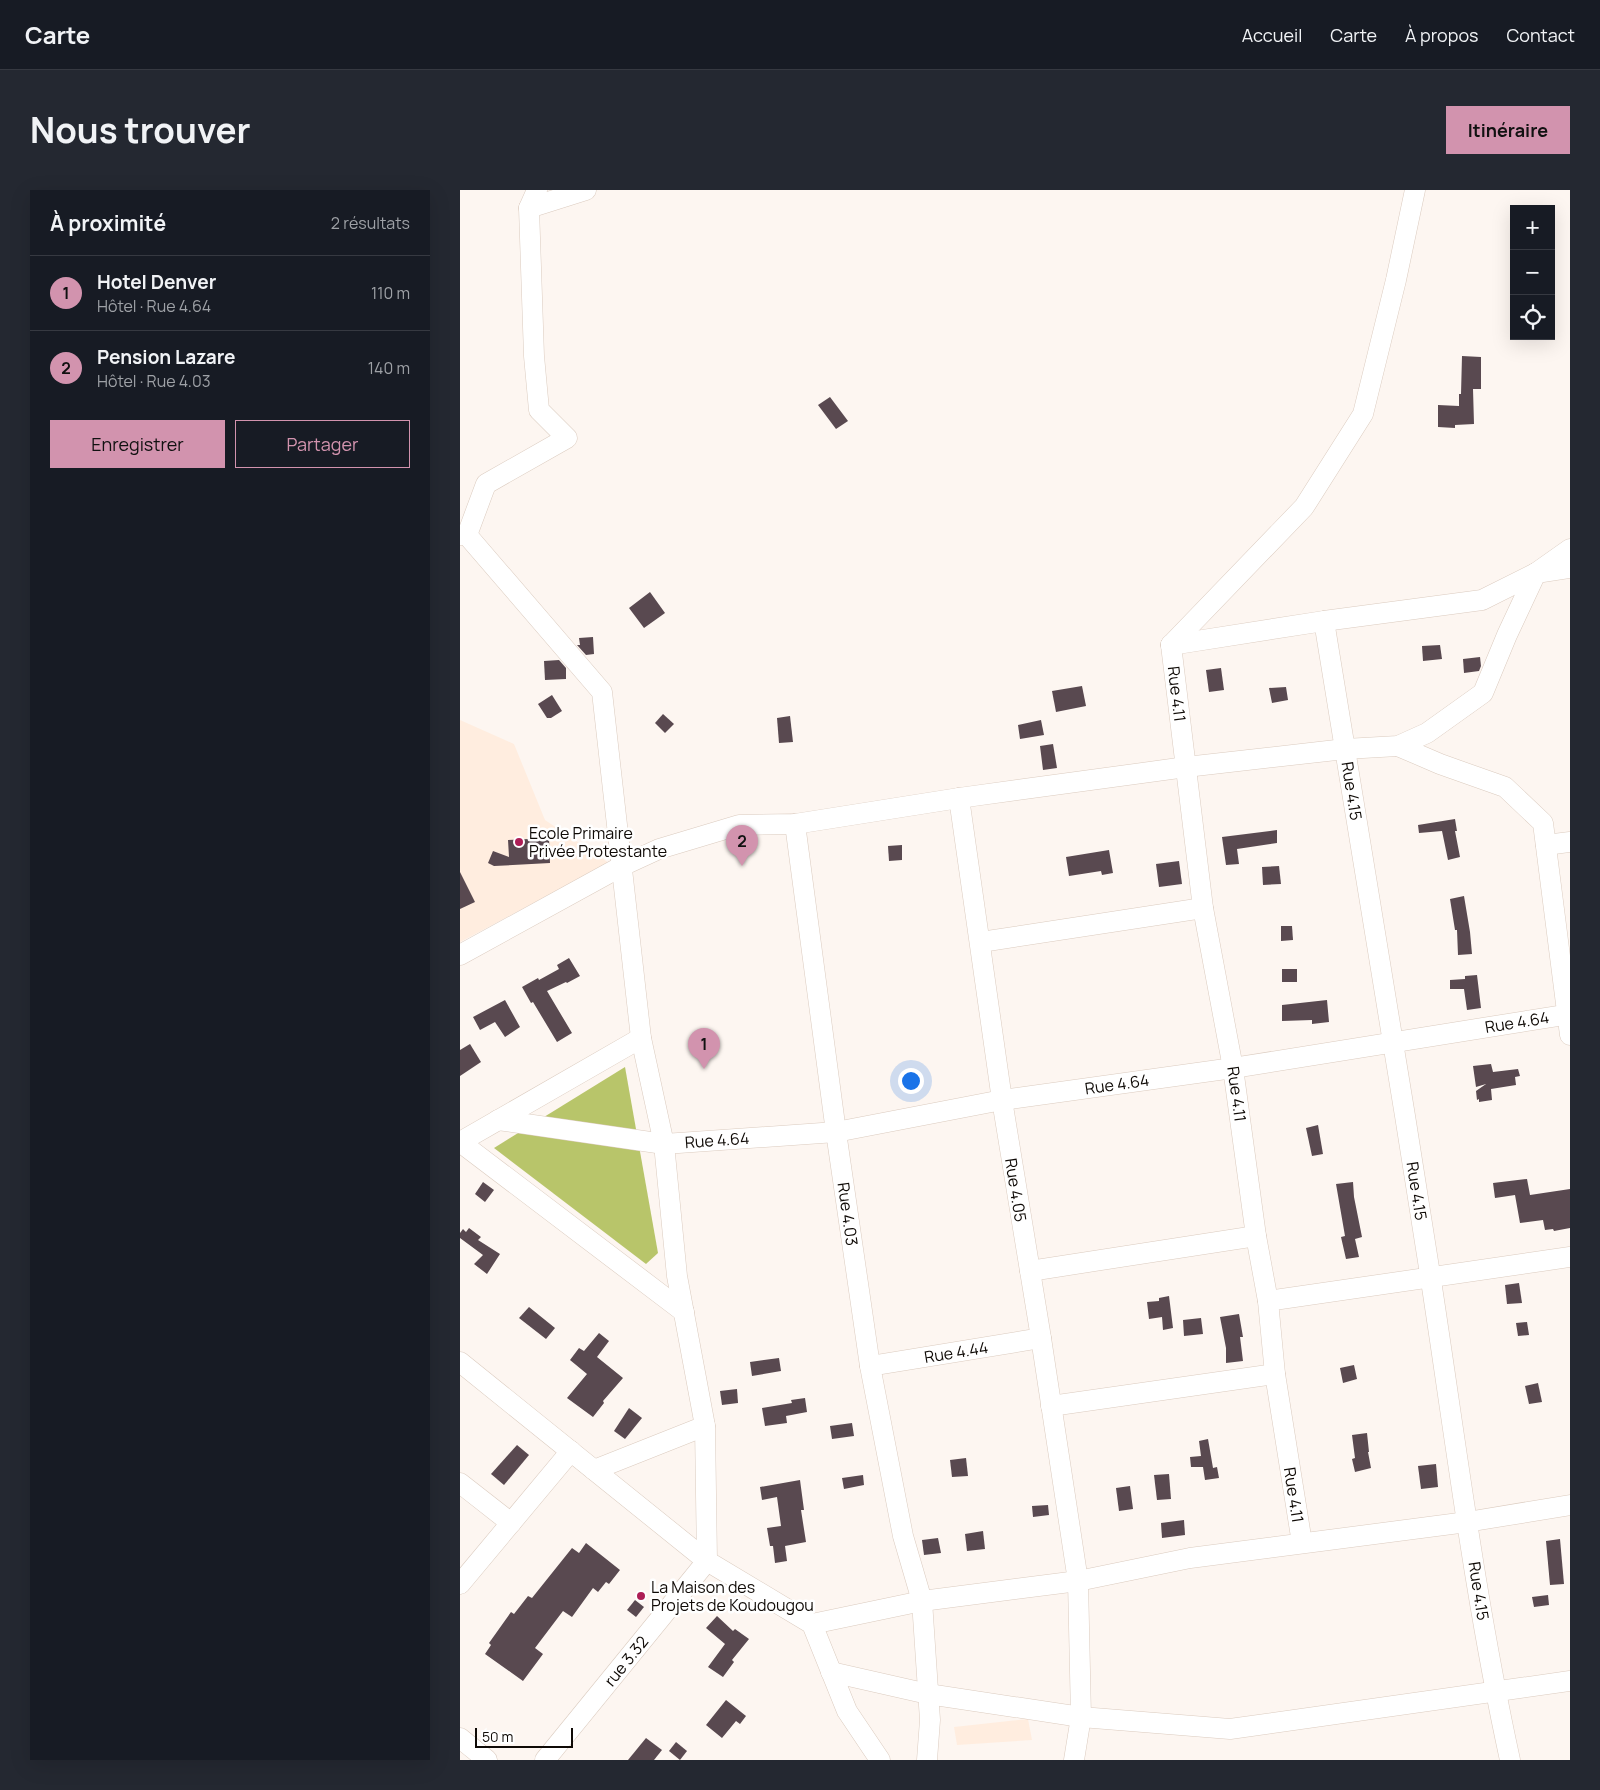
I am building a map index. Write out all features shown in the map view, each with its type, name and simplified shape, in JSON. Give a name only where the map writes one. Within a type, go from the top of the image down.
[{"type":"street","points":[[537,190],[530,208],[534,356],[539,410],[567,438],[486,484],[464,535],[602,692],[641,1038],[664,1144],[677,1276],[705,1426],[707,1561]]},
{"type":"street","points":[[530,208],[586,190]]},
{"type":"street","points":[[1171,645],[1304,507],[1363,414],[1396,280],[1415,190]]},
{"type":"street","points":[[1171,645],[1324,621],[1482,600],[1536,573],[1570,549]]},
{"type":"street","points":[[1536,573],[1570,568]]},
{"type":"street","points":[[460,955],[622,866],[659,849],[739,825],[795,824],[959,798],[1186,767],[1345,749],[1398,746],[1427,732],[1483,693],[1536,573]]},
{"type":"street","name":"Rue 4.15","points":[[1324,621],[1394,1041],[1467,1522],[1495,1693],[1510,1760]]},
{"type":"street","name":"Rue 4.11","points":[[1171,645],[1203,908],[1233,1068],[1256,1236],[1268,1301],[1275,1374],[1302,1543]]},
{"type":"street","points":[[1398,746],[1440,764],[1504,787],[1543,823],[1569,1015],[1570,1035]]},
{"type":"street","name":"Rue 4.05","points":[[959,798],[1002,1100],[1078,1581],[1081,1717],[1074,1760]]},
{"type":"street","name":"Rue 4.03","points":[[795,824],[836,1132],[870,1366],[903,1536],[922,1601],[930,1720],[927,1760]]},
{"type":"street","points":[[1546,845],[1570,842]]},
{"type":"street","points":[[981,942],[1203,908]]},
{"type":"street","name":"Rue 4.64","points":[[498,1120],[664,1144],[836,1132],[1002,1100],[1233,1068],[1394,1041],[1569,1015]]},
{"type":"street","points":[[641,1038],[460,1142],[684,1312]]},
{"type":"street","points":[[1030,1271],[1256,1236]]},
{"type":"street","points":[[1268,1301],[1570,1257]]},
{"type":"street","name":"Rue 4.44","points":[[870,1366],[1041,1338]]},
{"type":"street","points":[[460,1362],[707,1561],[812,1624],[847,1711],[880,1760]]},
{"type":"street","points":[[1050,1406],[1275,1374]]},
{"type":"street","points":[[594,1470],[705,1426]]},
{"type":"street","points":[[460,1584],[571,1451]]},
{"type":"street","points":[[460,1483],[511,1523]]},
{"type":"street","points":[[812,1624],[922,1601],[1078,1581],[1190,1558],[1467,1522],[1570,1505]]},
{"type":"street","name":"rue 3.32","points":[[545,1760],[707,1561]]},
{"type":"street","points":[[832,1672],[928,1694],[1081,1717],[1230,1729],[1570,1681]]},
{"type":"street","points":[[460,1738],[487,1760]]},
{"type":"shaded area","name":"Ecole Primaire Privée Protestante","points":[[460,720],[514,744],[545,820],[609,863],[460,942]]},
{"type":"shaded area","points":[[1028,1719],[1032,1740],[957,1745],[954,1727]]},
{"type":"green space","points":[[625,1067],[658,1253],[646,1264],[494,1148]]},
{"type":"building","points":[[1462,356],[1481,357],[1481,389],[1473,389],[1474,424],[1455,425],[1455,428],[1438,427],[1438,405],[1459,406]]},
{"type":"building","points":[[830,397],[848,421],[836,429],[818,405]]},
{"type":"building","points":[[650,592],[665,613],[644,628],[629,608]]},
{"type":"building","points":[[593,637],[594,654],[586,655],[577,645],[580,645],[579,638]]},
{"type":"building","points":[[1440,645],[1442,659],[1423,661],[1422,646]]},
{"type":"building","points":[[1480,657],[1481,666],[1479,671],[1464,673],[1463,659]]},
{"type":"building","points":[[559,660],[566,668],[566,679],[545,680],[544,661]]},
{"type":"building","points":[[1221,668],[1224,690],[1209,692],[1206,670]]},
{"type":"building","points":[[1082,686],[1086,706],[1056,712],[1052,691]]},
{"type":"building","points":[[1286,687],[1288,700],[1272,703],[1269,688]]},
{"type":"building","points":[[552,695],[562,711],[551,718],[547,718],[538,704]]},
{"type":"building","points":[[663,714],[674,724],[665,733],[655,723]]},
{"type":"building","points":[[790,716],[793,742],[779,743],[777,718]]},
{"type":"building","points":[[1041,720],[1044,735],[1020,739],[1018,725]]},
{"type":"building","points":[[1053,744],[1057,768],[1043,770],[1040,746]]},
{"type":"building","points":[[1455,819],[1457,831],[1455,831],[1460,857],[1448,860],[1442,831],[1419,833],[1418,825]]},
{"type":"building","points":[[1277,830],[1277,843],[1237,849],[1239,864],[1226,865],[1222,837]]},
{"type":"building","points":[[549,838],[550,863],[494,866],[488,863],[493,851],[509,857],[508,840]]},
{"type":"building","points":[[902,845],[902,860],[889,861],[888,846]]},
{"type":"building","points":[[1109,850],[1113,873],[1102,875],[1101,871],[1069,876],[1066,857]]},
{"type":"building","points":[[1179,861],[1182,884],[1159,887],[1156,864]]},
{"type":"building","points":[[1279,866],[1281,884],[1263,885],[1262,867]]},
{"type":"building","points":[[460,872],[475,902],[460,909]]},
{"type":"building","points":[[1464,896],[1472,954],[1458,955],[1457,930],[1455,930],[1450,899]]},
{"type":"building","points":[[1281,926],[1292,926],[1293,940],[1281,941]]},
{"type":"building","points":[[569,958],[580,976],[547,991],[572,1033],[557,1042],[522,987],[559,969],[557,965]]},
{"type":"building","points":[[1282,969],[1297,969],[1297,982],[1282,982]]},
{"type":"building","points":[[1477,975],[1481,1008],[1467,1010],[1464,989],[1450,989],[1450,980],[1465,979],[1465,976]]},
{"type":"building","points":[[505,1000],[520,1027],[505,1037],[495,1022],[480,1030],[473,1017]]},
{"type":"building","points":[[1327,1000],[1329,1022],[1312,1024],[1312,1020],[1282,1021],[1282,1005]]},
{"type":"building","points":[[470,1044],[481,1062],[460,1076],[460,1050]]},
{"type":"building","points":[[1491,1064],[1493,1072],[1518,1069],[1520,1076],[1515,1077],[1516,1085],[1491,1089],[1492,1100],[1479,1102],[1476,1091],[1486,1084],[1476,1087],[1473,1066]]},
{"type":"building","points":[[1318,1125],[1323,1154],[1312,1156],[1306,1128]]},
{"type":"building","points":[[1527,1179],[1530,1195],[1570,1189],[1570,1228],[1554,1231],[1553,1229],[1545,1230],[1543,1220],[1520,1223],[1515,1195],[1495,1198],[1493,1183]]},
{"type":"building","points":[[483,1182],[494,1190],[485,1202],[475,1194]]},
{"type":"building","points":[[1353,1182],[1362,1237],[1355,1239],[1359,1257],[1346,1259],[1341,1237],[1345,1236],[1336,1184]]},
{"type":"building","points":[[469,1228],[481,1237],[478,1240],[500,1254],[487,1274],[474,1264],[483,1255],[460,1238],[460,1233],[463,1229],[466,1232]]},
{"type":"building","points":[[1519,1283],[1522,1303],[1507,1304],[1505,1285]]},
{"type":"building","points":[[1169,1296],[1173,1328],[1163,1330],[1162,1317],[1149,1319],[1147,1302],[1159,1301],[1159,1298]]},
{"type":"building","points":[[529,1307],[555,1328],[546,1339],[519,1318]]},
{"type":"building","points":[[1239,1314],[1243,1337],[1240,1337],[1243,1361],[1226,1363],[1226,1348],[1220,1317]]},
{"type":"building","points":[[1201,1318],[1203,1334],[1184,1336],[1183,1320]]},
{"type":"building","points":[[1527,1322],[1529,1335],[1518,1336],[1516,1323]]},
{"type":"building","points":[[599,1333],[609,1341],[597,1357],[623,1378],[603,1401],[604,1403],[593,1417],[567,1398],[587,1374],[570,1360],[579,1348],[584,1351]]},
{"type":"building","points":[[779,1358],[781,1371],[752,1376],[750,1362]]},
{"type":"building","points":[[1354,1365],[1357,1379],[1343,1383],[1340,1368]]},
{"type":"building","points":[[1538,1383],[1542,1402],[1529,1404],[1525,1386]]},
{"type":"building","points":[[737,1389],[738,1403],[722,1405],[720,1391]]},
{"type":"building","points":[[805,1398],[807,1412],[786,1416],[787,1423],[765,1426],[762,1408],[792,1403],[791,1400]]},
{"type":"building","points":[[629,1408],[642,1418],[625,1439],[614,1431]]},
{"type":"building","points":[[852,1423],[854,1436],[832,1439],[830,1426]]},
{"type":"building","points":[[1367,1433],[1371,1468],[1355,1472],[1352,1459],[1355,1458],[1352,1435]]},
{"type":"building","points":[[1208,1439],[1213,1468],[1217,1467],[1219,1478],[1205,1480],[1203,1467],[1191,1467],[1190,1457],[1201,1456],[1199,1441]]},
{"type":"building","points":[[517,1445],[529,1455],[504,1485],[491,1474]]},
{"type":"building","points":[[966,1458],[968,1476],[952,1477],[950,1460]]},
{"type":"building","points":[[1436,1464],[1438,1487],[1421,1489],[1418,1466]]},
{"type":"building","points":[[1169,1474],[1171,1499],[1157,1500],[1154,1475]]},
{"type":"building","points":[[863,1475],[864,1485],[844,1489],[842,1478]]},
{"type":"building","points":[[800,1480],[804,1510],[801,1510],[806,1542],[785,1546],[787,1561],[775,1563],[773,1546],[770,1546],[767,1528],[781,1526],[777,1497],[762,1500],[760,1487]]},
{"type":"building","points":[[1130,1486],[1133,1509],[1119,1511],[1116,1488]]},
{"type":"building","points":[[1048,1505],[1049,1515],[1033,1517],[1032,1506]]},
{"type":"building","points":[[1184,1520],[1185,1535],[1162,1538],[1161,1523]]},
{"type":"building","points":[[983,1531],[985,1549],[967,1551],[965,1534]]},
{"type":"building","points":[[938,1538],[941,1553],[924,1555],[922,1540]]},
{"type":"building","points":[[1560,1539],[1564,1584],[1550,1585],[1546,1541]]},
{"type":"building","points":[[586,1543],[620,1570],[609,1584],[606,1582],[598,1592],[593,1588],[572,1617],[563,1611],[535,1648],[543,1654],[523,1681],[485,1654],[491,1645],[489,1643],[511,1612],[514,1614],[528,1596],[532,1598],[572,1548],[579,1553]]},
{"type":"building","points":[[1548,1595],[1549,1605],[1534,1607],[1532,1597]]},
{"type":"building","points":[[635,1600],[644,1607],[636,1617],[627,1610]]},
{"type":"building","points":[[717,1616],[733,1631],[735,1629],[749,1639],[732,1660],[734,1662],[723,1677],[708,1667],[725,1644],[706,1628]]},
{"type":"building","points":[[726,1700],[746,1716],[740,1724],[736,1721],[722,1738],[706,1725]]},
{"type":"building","points":[[646,1738],[662,1750],[654,1760],[628,1760]]},
{"type":"building","points":[[676,1742],[687,1751],[680,1760],[669,1751]]},
{"type":"place","name":"Ecole Primaire Privée Protestante","points":[[519,842]]},
{"type":"place","name":"Pension Lazare","points":[[742,866]]},
{"type":"place","name":"Hotel Denver","points":[[704,1069]]},
{"type":"place","name":"La Maison des Projets de Koudougou","points":[[641,1596]]}]
